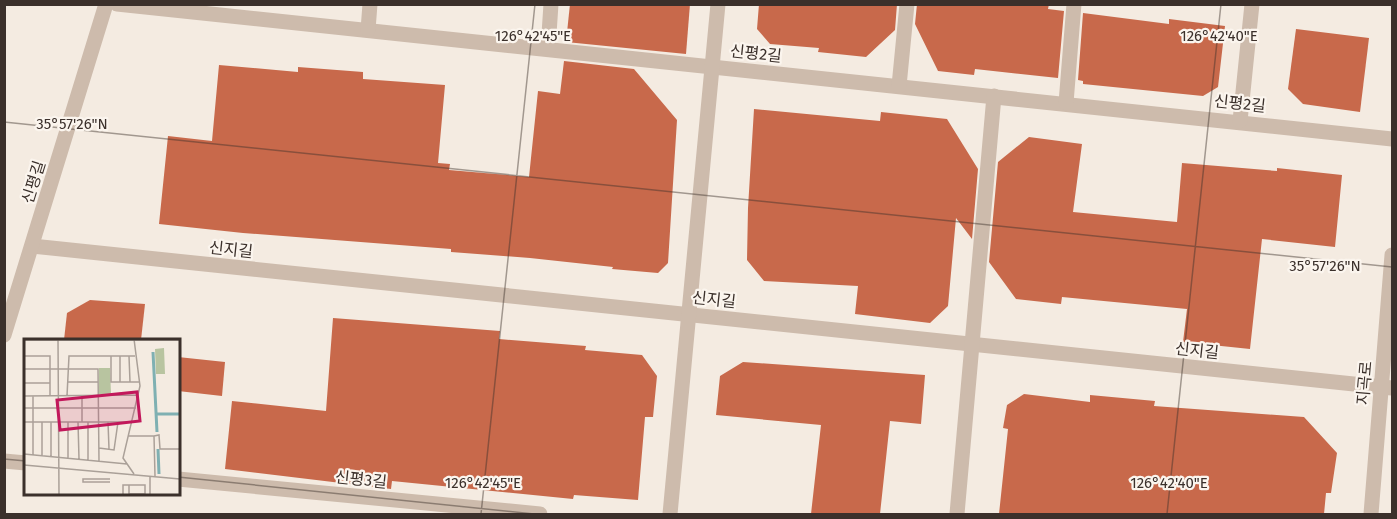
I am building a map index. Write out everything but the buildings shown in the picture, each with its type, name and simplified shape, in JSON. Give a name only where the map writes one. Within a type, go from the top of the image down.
[{"type":"street","name":"신평길","points":[[4,335],[106,4]]},
{"type":"street","name":"신평2길","points":[[117,4],[1240,121],[1392,139]]},
{"type":"street","points":[[368,30],[370,4]]},
{"type":"street","points":[[548,49],[551,4]]},
{"type":"street","points":[[670,514],[718,4]]},
{"type":"street","points":[[899,86],[907,4]]},
{"type":"street","points":[[1066,103],[1074,4]]},
{"type":"street","points":[[1240,121],[1252,4]]},
{"type":"street","points":[[957,514],[994,96]]},
{"type":"street","name":"신지길","points":[[32,246],[1387,388]]},
{"type":"street","name":"지곡로","points":[[1371,514],[1387,388],[1392,255]]},
{"type":"street","points":[[4,461],[24,463]]},
{"type":"street","name":"신평3길","points":[[180,479],[443,510],[540,514]]}]
